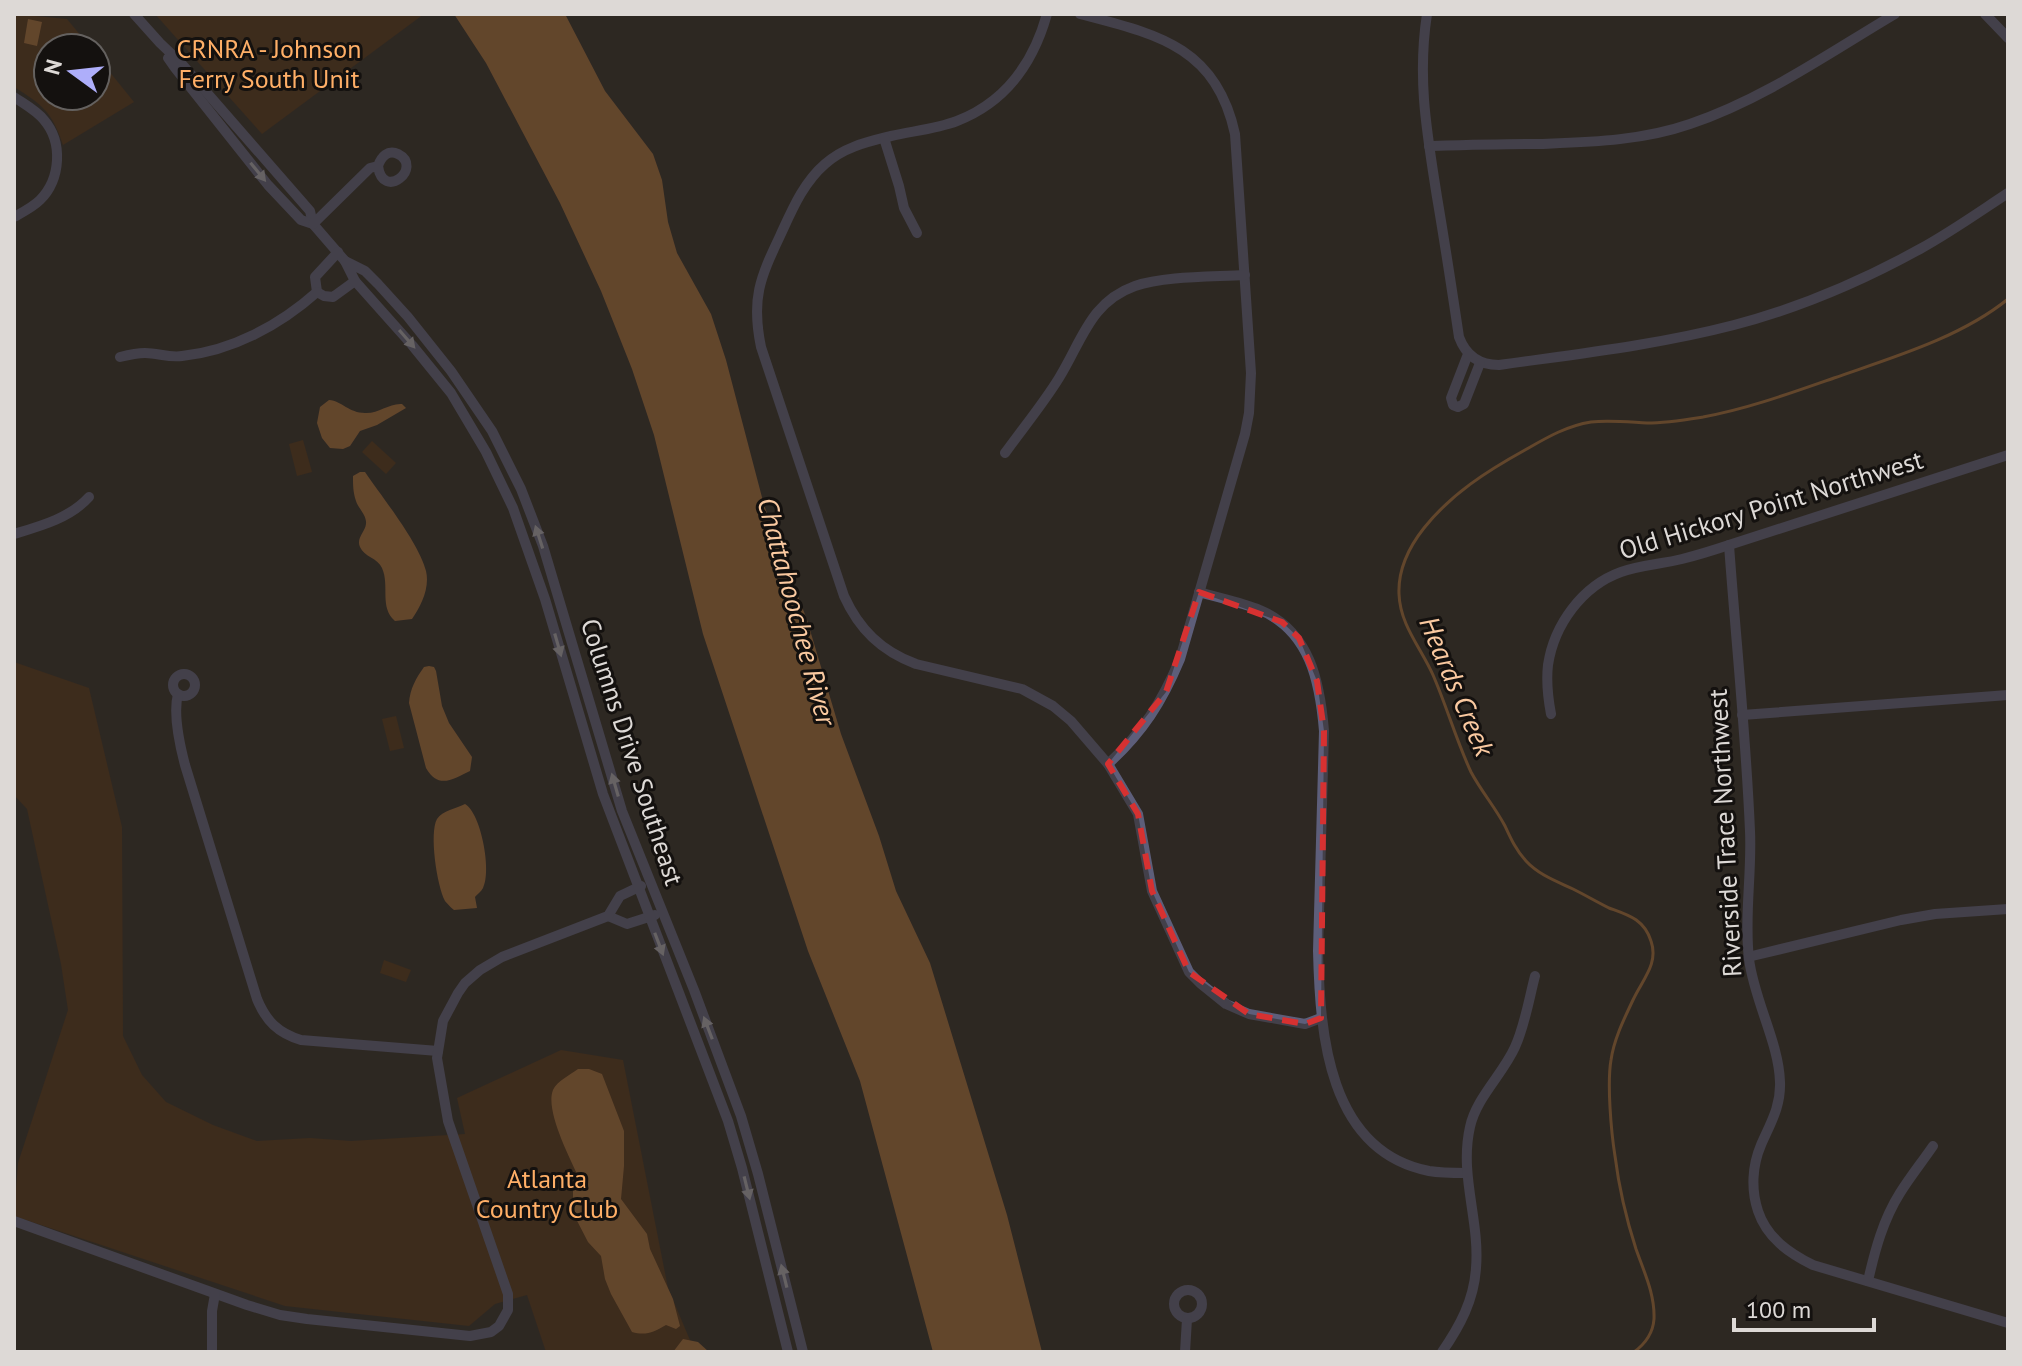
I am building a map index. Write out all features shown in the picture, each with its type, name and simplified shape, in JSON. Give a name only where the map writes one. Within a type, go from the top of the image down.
[{"type":"street","name":"Columns Drive Southeast","points":[[134,14],[181,63],[310,211],[313,224],[342,257],[355,281],[451,393],[501,481],[545,599],[603,794],[728,1121],[788,1352]]},
{"type":"street","points":[[1047,14],[1041,37],[1016,79],[977,112],[954,122],[865,141],[825,163],[809,180],[797,199],[759,284],[756,324],[761,347],[844,596],[862,628],[889,652],[916,664],[1002,683],[1034,695],[1071,721],[1108,764],[1138,814],[1152,891],[1189,972],[1226,1004],[1249,1014],[1305,1024],[1321,1018]]},
{"type":"street","points":[[1080,14],[1142,30],[1174,45],[1201,67],[1221,94],[1235,134],[1251,373],[1245,434],[1180,659],[1166,692],[1142,730],[1108,764]]},
{"type":"street","points":[[1427,14],[1422,67],[1429,146],[1459,337],[1468,354],[1480,363],[1499,365],[1664,341],[1735,325],[1864,278],[1921,248],[2008,193]]},
{"type":"street","points":[[1429,146],[1600,142],[1645,136],[1688,125],[1724,112],[1759,94],[1895,14]]},
{"type":"street","points":[[1985,14],[2008,38]]},
{"type":"street","points":[[14,97],[44,120],[56,144],[58,157],[51,184],[41,199],[14,217]]},
{"type":"street","points":[[884,138],[904,208],[917,233]]},
{"type":"street","points":[[313,224],[370,168],[378,166]]},
{"type":"street","name":"Columns Drive Southeast","points":[[342,257],[365,271],[428,342],[474,403],[510,466],[536,527],[622,811],[718,1052],[751,1146],[803,1352]]},
{"type":"street","points":[[317,292],[315,277],[342,257]]},
{"type":"street","points":[[1005,453],[1058,379],[1089,322],[1113,297],[1153,281],[1245,275]]},
{"type":"street","points":[[317,292],[324,296],[338,296],[355,281]]},
{"type":"street","points":[[120,357],[144,353],[182,356],[236,343],[272,325],[317,292]]},
{"type":"street","points":[[1468,354],[1451,398],[1453,405],[1458,407],[1464,404],[1480,363]]},
{"type":"street","name":"Old Hickory Point Northwest","points":[[1551,714],[1547,679],[1551,650],[1564,620],[1583,596],[1603,580],[1622,571],[1683,559],[1729,545],[2008,455]]},
{"type":"street","points":[[14,534],[70,514],[89,497]]},
{"type":"street","name":"Riverside Trace Northwest","points":[[1729,545],[1750,832],[1746,920],[1748,957],[1778,1062],[1780,1082],[1776,1113],[1754,1166],[1753,1189],[1758,1212],[1772,1236],[1793,1255],[1813,1265],[2008,1323]]},
{"type":"street","points":[[1199,592],[1256,608],[1282,622],[1299,638],[1317,681],[1324,731],[1318,951],[1321,1018],[1338,1093],[1349,1115],[1364,1134],[1391,1155],[1414,1167],[1466,1173]]},
{"type":"street","points":[[178,694],[176,704],[185,765],[257,999],[267,1019],[281,1031],[301,1040],[438,1051]]},
{"type":"street","points":[[1742,715],[2008,695]]},
{"type":"street","points":[[14,1221],[280,1315],[384,1329],[470,1336],[491,1332],[499,1326],[508,1310],[508,1294],[448,1121],[438,1066],[441,1031],[447,1010],[473,975],[502,957],[608,916],[620,896],[650,882]]},
{"type":"street","points":[[1748,957],[1901,920],[1935,914],[2008,909]]},
{"type":"street","points":[[608,916],[627,924],[662,912]]},
{"type":"street","points":[[1442,1352],[1466,1312],[1474,1288],[1477,1253],[1466,1173],[1466,1146],[1471,1123],[1478,1106],[1515,1047],[1535,976]]},
{"type":"street","points":[[1868,1281],[1886,1219],[1933,1146]]},
{"type":"street","points":[[212,1352],[215,1294]]},
{"type":"street","points":[[1185,1352],[1187,1319]]},
{"type":"highlighted area","points":[[1199,592],[1282,622],[1299,638],[1317,681],[1324,731],[1321,1018],[1305,1024],[1249,1014],[1189,972],[1152,891],[1138,814],[1108,764],[1166,692]]},
{"type":"green space","points":[[14,14],[67,19],[78,32],[32,32],[32,99],[14,87]]},
{"type":"green space","name":"CRNRA - Johnson Ferry South Unit","points":[[155,14],[424,14],[262,134]]},
{"type":"green space","points":[[112,75],[134,102],[63,145],[46,112],[112,112]]},
{"type":"green space","points":[[303,440],[312,472],[297,476],[289,444]]},
{"type":"green space","points":[[372,441],[396,463],[386,474],[362,452]]},
{"type":"green space","name":"Atlanta Country Club","points":[[14,662],[89,688],[122,827],[123,1036],[142,1075],[166,1102],[213,1125],[257,1141],[310,1138],[351,1141],[465,1134],[457,1098],[561,1050],[623,1060],[668,1288],[695,1352],[546,1352],[527,1295],[495,1304],[469,1326],[285,1306],[14,1216],[18,1163],[68,1010],[27,809],[14,795]]},
{"type":"green space","points":[[396,716],[404,748],[390,751],[382,719]]},
{"type":"green space","points":[[384,960],[411,970],[406,982],[380,973]]},
{"type":"water","name":"Chattahoochee River","points":[[454,14],[565,14],[605,91],[653,154],[662,180],[668,222],[677,253],[711,314],[764,505],[807,620],[841,734],[896,891],[930,963],[1007,1215],[1042,1352],[933,1352],[860,1081],[808,951],[703,634],[654,435],[632,369],[601,291],[560,203],[486,63]]},
{"type":"water","points":[[28,19],[42,22],[40,32],[32,32],[32,45],[24,43]]},
{"type":"water","points":[[329,400],[359,412],[370,413],[397,404],[406,408],[360,431],[350,446],[330,448],[322,438],[317,423],[320,407]]},
{"type":"water","points":[[365,472],[408,534],[426,571],[426,590],[412,619],[395,621],[390,615],[382,568],[360,547],[366,521],[355,498],[353,476]]},
{"type":"water","points":[[429,666],[436,671],[442,706],[449,723],[472,757],[470,771],[446,781],[435,779],[426,768],[409,703],[416,680],[424,667]]},
{"type":"water","points":[[465,804],[471,809],[480,830],[485,880],[475,897],[477,908],[454,910],[445,901],[439,884],[434,847],[435,826],[442,814]]},
{"type":"water","points":[[578,1069],[602,1074],[624,1131],[621,1199],[647,1234],[650,1249],[673,1299],[680,1326],[676,1329],[666,1325],[650,1333],[632,1332],[611,1294],[601,1256],[588,1242],[573,1213],[573,1188],[578,1176],[559,1133],[551,1099],[557,1084]]},
{"type":"water","points":[[683,1339],[698,1342],[709,1352],[673,1352]]},
{"type":"waterway","name":"Heards Creek","points":[[1634,1352],[1650,1333],[1654,1310],[1621,1191],[1612,1134],[1609,1081],[1617,1037],[1651,965],[1651,941],[1644,928],[1634,919],[1542,874],[1517,849],[1471,772],[1433,675],[1403,616],[1399,585],[1406,559],[1424,528],[1470,484],[1565,429],[1598,421],[1675,421],[1752,405],[1924,346],[1969,325],[2008,299]]}]
